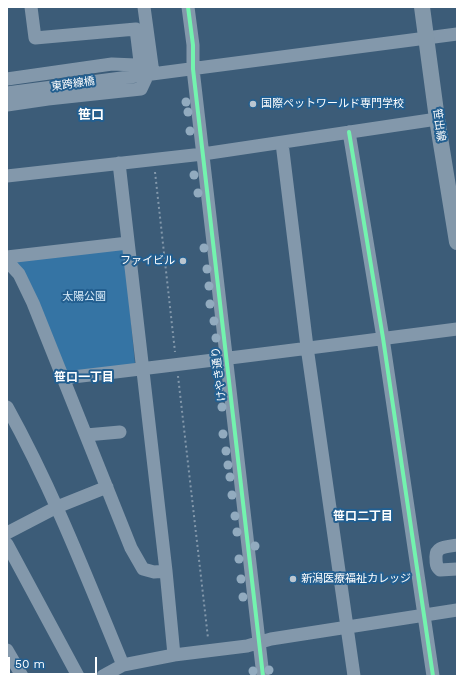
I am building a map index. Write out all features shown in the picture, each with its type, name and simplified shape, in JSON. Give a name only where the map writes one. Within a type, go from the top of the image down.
[{"type":"main road","name":"笹出線","points":[[422,7],[457,242]]},
{"type":"street","points":[[32,7],[35,38],[136,29],[146,73]]},
{"type":"street","points":[[7,106],[48,99],[141,89],[146,73],[144,7]]},
{"type":"street","name":"けやき通り","points":[[188,7],[193,45],[193,69],[263,676]]},
{"type":"street","name":"東跨線橋","points":[[7,93],[146,73],[193,69],[457,34]]},
{"type":"street","points":[[7,79],[112,64],[136,65],[146,73]]},
{"type":"street","points":[[7,176],[203,154],[438,118]]},
{"type":"street","points":[[349,132],[383,338],[433,676]]},
{"type":"street","points":[[282,143],[307,347],[354,676]]},
{"type":"street","points":[[119,163],[166,571],[174,655]]},
{"type":"street","points":[[7,257],[128,243]]},
{"type":"street","points":[[7,261],[19,274],[33,303],[131,548],[143,569],[154,572],[166,571]]},
{"type":"street","points":[[64,378],[457,329]]},
{"type":"street","points":[[7,407],[23,436],[57,507],[123,665]]},
{"type":"street","points":[[86,435],[120,432]]},
{"type":"street","points":[[7,533],[57,507],[107,487]]},
{"type":"street","points":[[7,544],[78,676]]},
{"type":"street","points":[[457,545],[440,548],[436,550],[435,554],[436,567],[440,570],[457,569]]},
{"type":"street","points":[[103,676],[123,665],[174,655],[247,646],[272,639],[457,610]]},
{"type":"street","points":[[7,650],[22,676]]},
{"type":"path","points":[[153,160],[176,358]]},
{"type":"path","points":[[178,374],[210,651]]},
{"type":"green space","name":"太陽公園","points":[[124,249],[135,364],[66,373],[14,260]]},
{"type":"cycle path","points":[[188,7],[193,45],[193,69],[263,676]]},
{"type":"cycle path","points":[[349,132],[383,338],[433,676]]},
{"type":"place","name":"国際ペットワールド専門学校","points":[[253,104]]},
{"type":"place","name":"ファイビル","points":[[183,261]]},
{"type":"place","name":"新潟医療福祉カレッジ","points":[[293,579]]},
{"type":"district","name":"笹口","points":[[91,115]]},
{"type":"district","name":"笹口一丁目","points":[[84,377]]},
{"type":"district","name":"笹口二丁目","points":[[363,516]]}]
